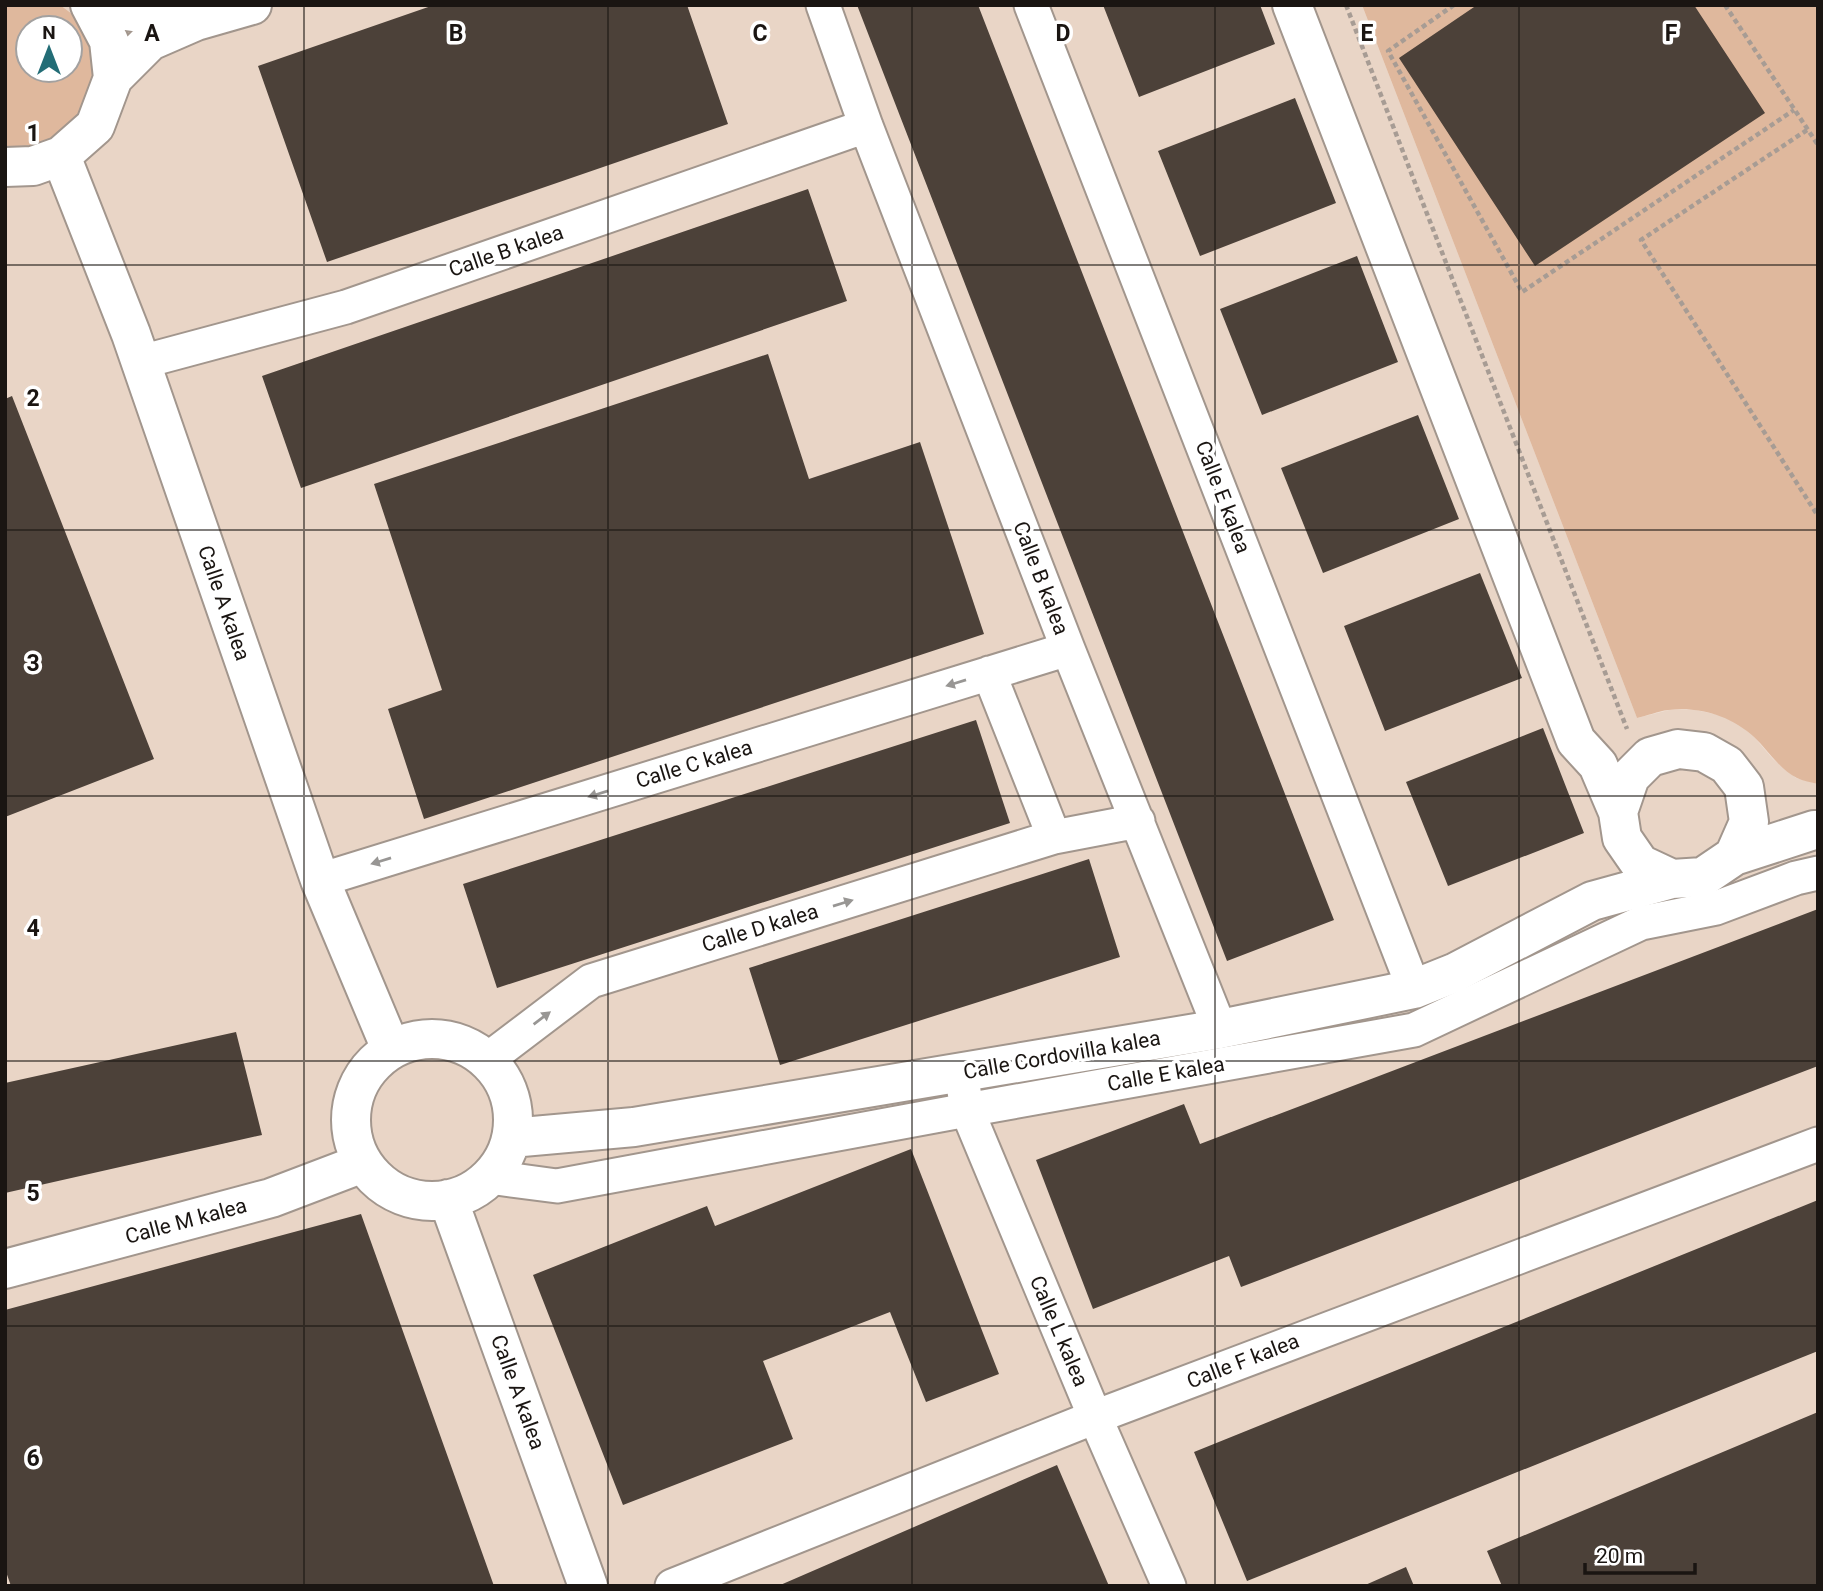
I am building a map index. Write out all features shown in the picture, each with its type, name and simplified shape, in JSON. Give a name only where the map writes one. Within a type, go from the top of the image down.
[{"type":"street","points":[[5,167],[33,166],[61,156],[95,125],[113,78],[150,41],[196,21],[252,5]]},
{"type":"street","name":"Calle B kalea","points":[[823,5],[866,126],[1068,649],[1220,1029]]},
{"type":"street","name":"Calle E kalea","points":[[1031,5],[1414,989]]},
{"type":"street","points":[[1292,5],[1576,741],[1598,765],[1620,825],[1640,864],[1672,879],[1703,877],[1734,856],[1816,830]]},
{"type":"street","points":[[91,6],[196,21]]},
{"type":"street","points":[[91,6],[109,41],[113,78]]},
{"type":"street","name":"Calle B kalea","points":[[141,362],[346,307],[866,126]]},
{"type":"street","name":"Calle A kalea","points":[[61,156],[141,362],[320,880],[391,1049]]},
{"type":"street","name":"Calle C kalea","points":[[320,880],[1068,649]]},
{"type":"street","points":[[989,673],[1054,837]]},
{"type":"street","points":[[1554,684],[1580,724],[1604,742],[1704,752],[1727,765],[1744,787],[1749,822],[1734,856]]},
{"type":"street","points":[[1592,901],[1620,825],[1639,745]]},
{"type":"street","points":[[1746,798],[1816,830]]},
{"type":"street","name":"Calle D kalea","points":[[487,1060],[591,981],[1054,837],[1138,821]]},
{"type":"street","name":"Calle E kalea","points":[[489,1177],[557,1186],[1414,1031],[1641,923],[1716,908],[1796,878],[1818,873]]},
{"type":"street","name":"Calle Cordovilla kalea","points":[[511,1138],[634,1127],[1220,1029],[1414,989],[1454,973],[1592,901],[1672,879]]},
{"type":"street","points":[[424,1038],[458,1042],[487,1060],[505,1082],[513,1110],[511,1138],[503,1160],[489,1177],[470,1191],[449,1199],[424,1200],[400,1194],[379,1181],[363,1163],[353,1139],[351,1113],[357,1088],[371,1066],[391,1049],[424,1038]]},
{"type":"street","name":"Calle L kalea","points":[[962,1072],[967,1110],[1095,1417],[1169,1586]]},
{"type":"street","name":"Calle F kalea","points":[[672,1586],[1095,1417],[1818,1144]]},
{"type":"street","name":"Calle M kalea","points":[[5,1269],[271,1198],[363,1163]]},
{"type":"street","name":"Calle A kalea","points":[[449,1199],[588,1586]]},
{"type":"path","points":[[1346,5],[1639,745]]},
{"type":"path","points":[[1454,5],[1388,51],[1522,292],[1794,110]]},
{"type":"path","points":[[1725,5],[1818,145]]},
{"type":"path","points":[[1807,130],[1641,240],[1818,516]]},
{"type":"shaded area","points":[[5,5],[1362,5],[1637,718],[1669,710],[1696,710],[1719,715],[1739,724],[1796,778],[1818,784],[1818,1586],[5,1586]]},
{"type":"shaded area","points":[[5,5],[60,5],[72,14],[14,14],[14,84],[84,84],[84,30],[93,51],[95,73],[81,115],[65,130],[46,141],[24,147],[5,146]]},
{"type":"shaded area","points":[[1362,5],[1818,5],[1818,784],[1791,774],[1745,730],[1725,718],[1703,711],[1680,709],[1637,718]]},
{"type":"building","points":[[434,5],[687,5],[728,124],[327,262],[258,66]]},
{"type":"building","points":[[857,5],[978,5],[1334,920],[1227,961]]},
{"type":"building","points":[[1103,5],[1260,5],[1275,44],[1139,97]]},
{"type":"building","points":[[1477,5],[1694,5],[1765,113],[1535,266],[1399,58]]},
{"type":"building","points":[[1295,98],[1336,203],[1200,256],[1158,151]]},
{"type":"building","points":[[808,189],[847,301],[301,488],[262,376]]},
{"type":"building","points":[[1357,256],[1398,362],[1262,415],[1220,309]]},
{"type":"building","points":[[768,354],[809,479],[920,442],[984,634],[424,819],[388,709],[442,690],[374,484]]},
{"type":"building","points":[[12,396],[154,759],[5,817],[5,399]]},
{"type":"building","points":[[1418,415],[1459,519],[1323,573],[1281,468]]},
{"type":"building","points":[[1480,573],[1522,678],[1385,731],[1344,626]]},
{"type":"building","points":[[976,720],[1010,823],[497,988],[463,884]]},
{"type":"building","points":[[1543,728],[1584,833],[1448,886],[1406,782]]},
{"type":"building","points":[[1089,859],[1120,957],[780,1065],[749,968]]},
{"type":"building","points":[[1818,909],[1818,1066],[1241,1287],[1229,1256],[1093,1309],[1036,1160],[1184,1104],[1200,1144]]},
{"type":"building","points":[[236,1032],[262,1135],[5,1193],[5,1083]]},
{"type":"building","points":[[911,1149],[999,1374],[926,1402],[890,1312],[763,1361],[793,1439],[623,1505],[533,1275],[707,1206],[715,1226]]},
{"type":"building","points":[[1818,1200],[1818,1351],[1247,1581],[1194,1452]]},
{"type":"building","points":[[361,1214],[494,1586],[11,1586],[5,1569],[5,1310]]},
{"type":"building","points":[[1818,1412],[1818,1586],[1502,1586],[1487,1551]]},
{"type":"building","points":[[1057,1465],[1109,1586],[778,1586]]},
{"type":"building","points":[[1406,1567],[1414,1586],[1363,1586]]}]
